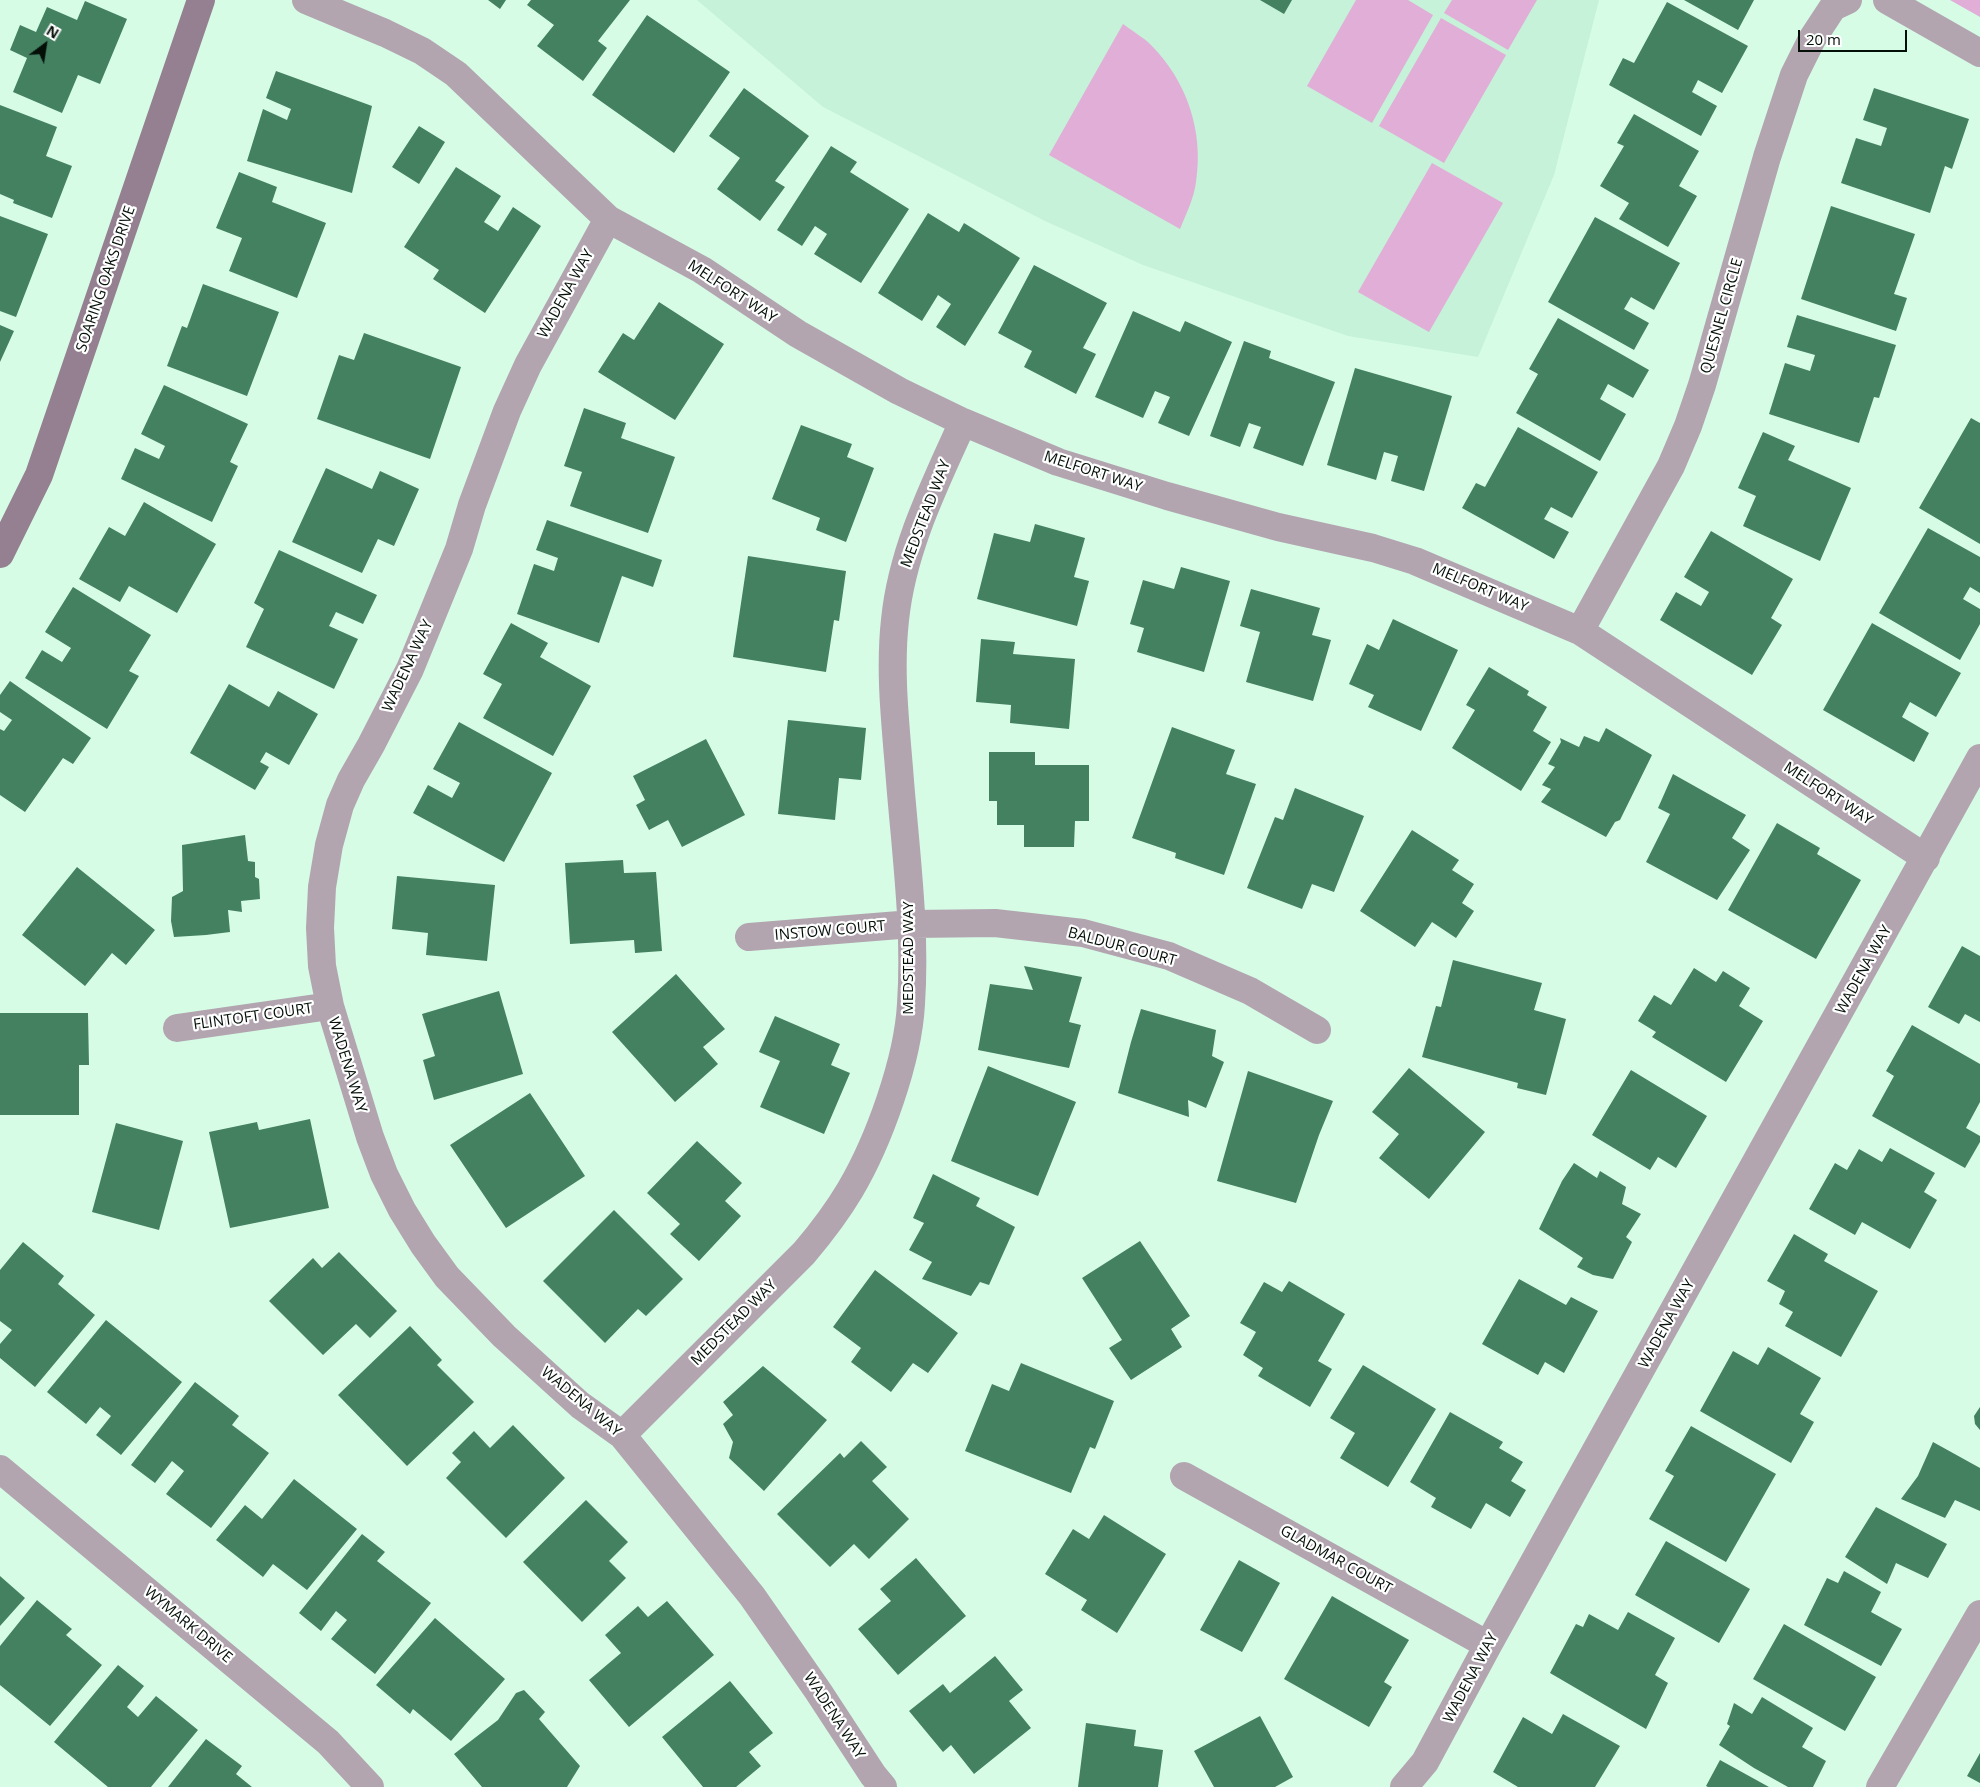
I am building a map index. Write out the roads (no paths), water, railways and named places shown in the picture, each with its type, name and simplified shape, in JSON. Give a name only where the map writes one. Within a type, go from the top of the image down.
[{"type":"street","name":"SOARING OAKS DRIVE","points":[[0,554],[38,475],[201,0]]},
{"type":"street","name":"MELFORT WAY","points":[[306,0],[385,33],[422,51],[456,74],[608,219],[702,270],[798,334],[899,391],[963,422],[1058,462],[1158,493],[1278,526],[1373,548],[1415,561],[1580,631],[1926,858]]},
{"type":"street","name":"QUESNEL CIRCLE","points":[[1580,631],[1671,466],[1688,426],[1702,385],[1767,157],[1794,75],[1812,39],[1833,7],[1848,0]]},
{"type":"street","points":[[1886,0],[1980,54]]},
{"type":"street","name":"WADENA WAY","points":[[608,219],[528,365],[507,411],[472,505],[459,549],[410,669],[351,780],[340,805],[328,845],[322,887],[320,928],[322,966],[330,1006],[370,1137],[395,1196],[423,1244],[447,1277],[504,1336],[580,1405],[622,1435],[752,1596],[883,1787]]},
{"type":"street","name":"MEDSTEAD WAY","points":[[622,1435],[804,1253],[828,1223],[850,1190],[868,1155],[893,1091],[905,1044],[911,1005],[912,924],[894,700],[892,661],[895,619],[902,577],[914,536],[963,422]]},
{"type":"street","points":[[1926,858],[1980,758]]},
{"type":"street","name":"WADENA WAY","points":[[1404,1787],[1425,1762],[1488,1644],[1926,858]]},
{"type":"street","name":"BALDUR COURT","points":[[912,924],[995,922],[1083,933],[1169,956],[1250,991],[1317,1030]]},
{"type":"street","name":"INSTOW COURT","points":[[749,937],[912,924]]},
{"type":"street","name":"FLINTOFT COURT","points":[[177,1028],[330,1006]]},
{"type":"street","name":"WYMARK DRIVE","points":[[0,1469],[328,1742],[370,1787]]},
{"type":"street","name":"GLADMAR COURT","points":[[1184,1476],[1488,1644]]},
{"type":"street","points":[[1880,1787],[1980,1614]]}]
